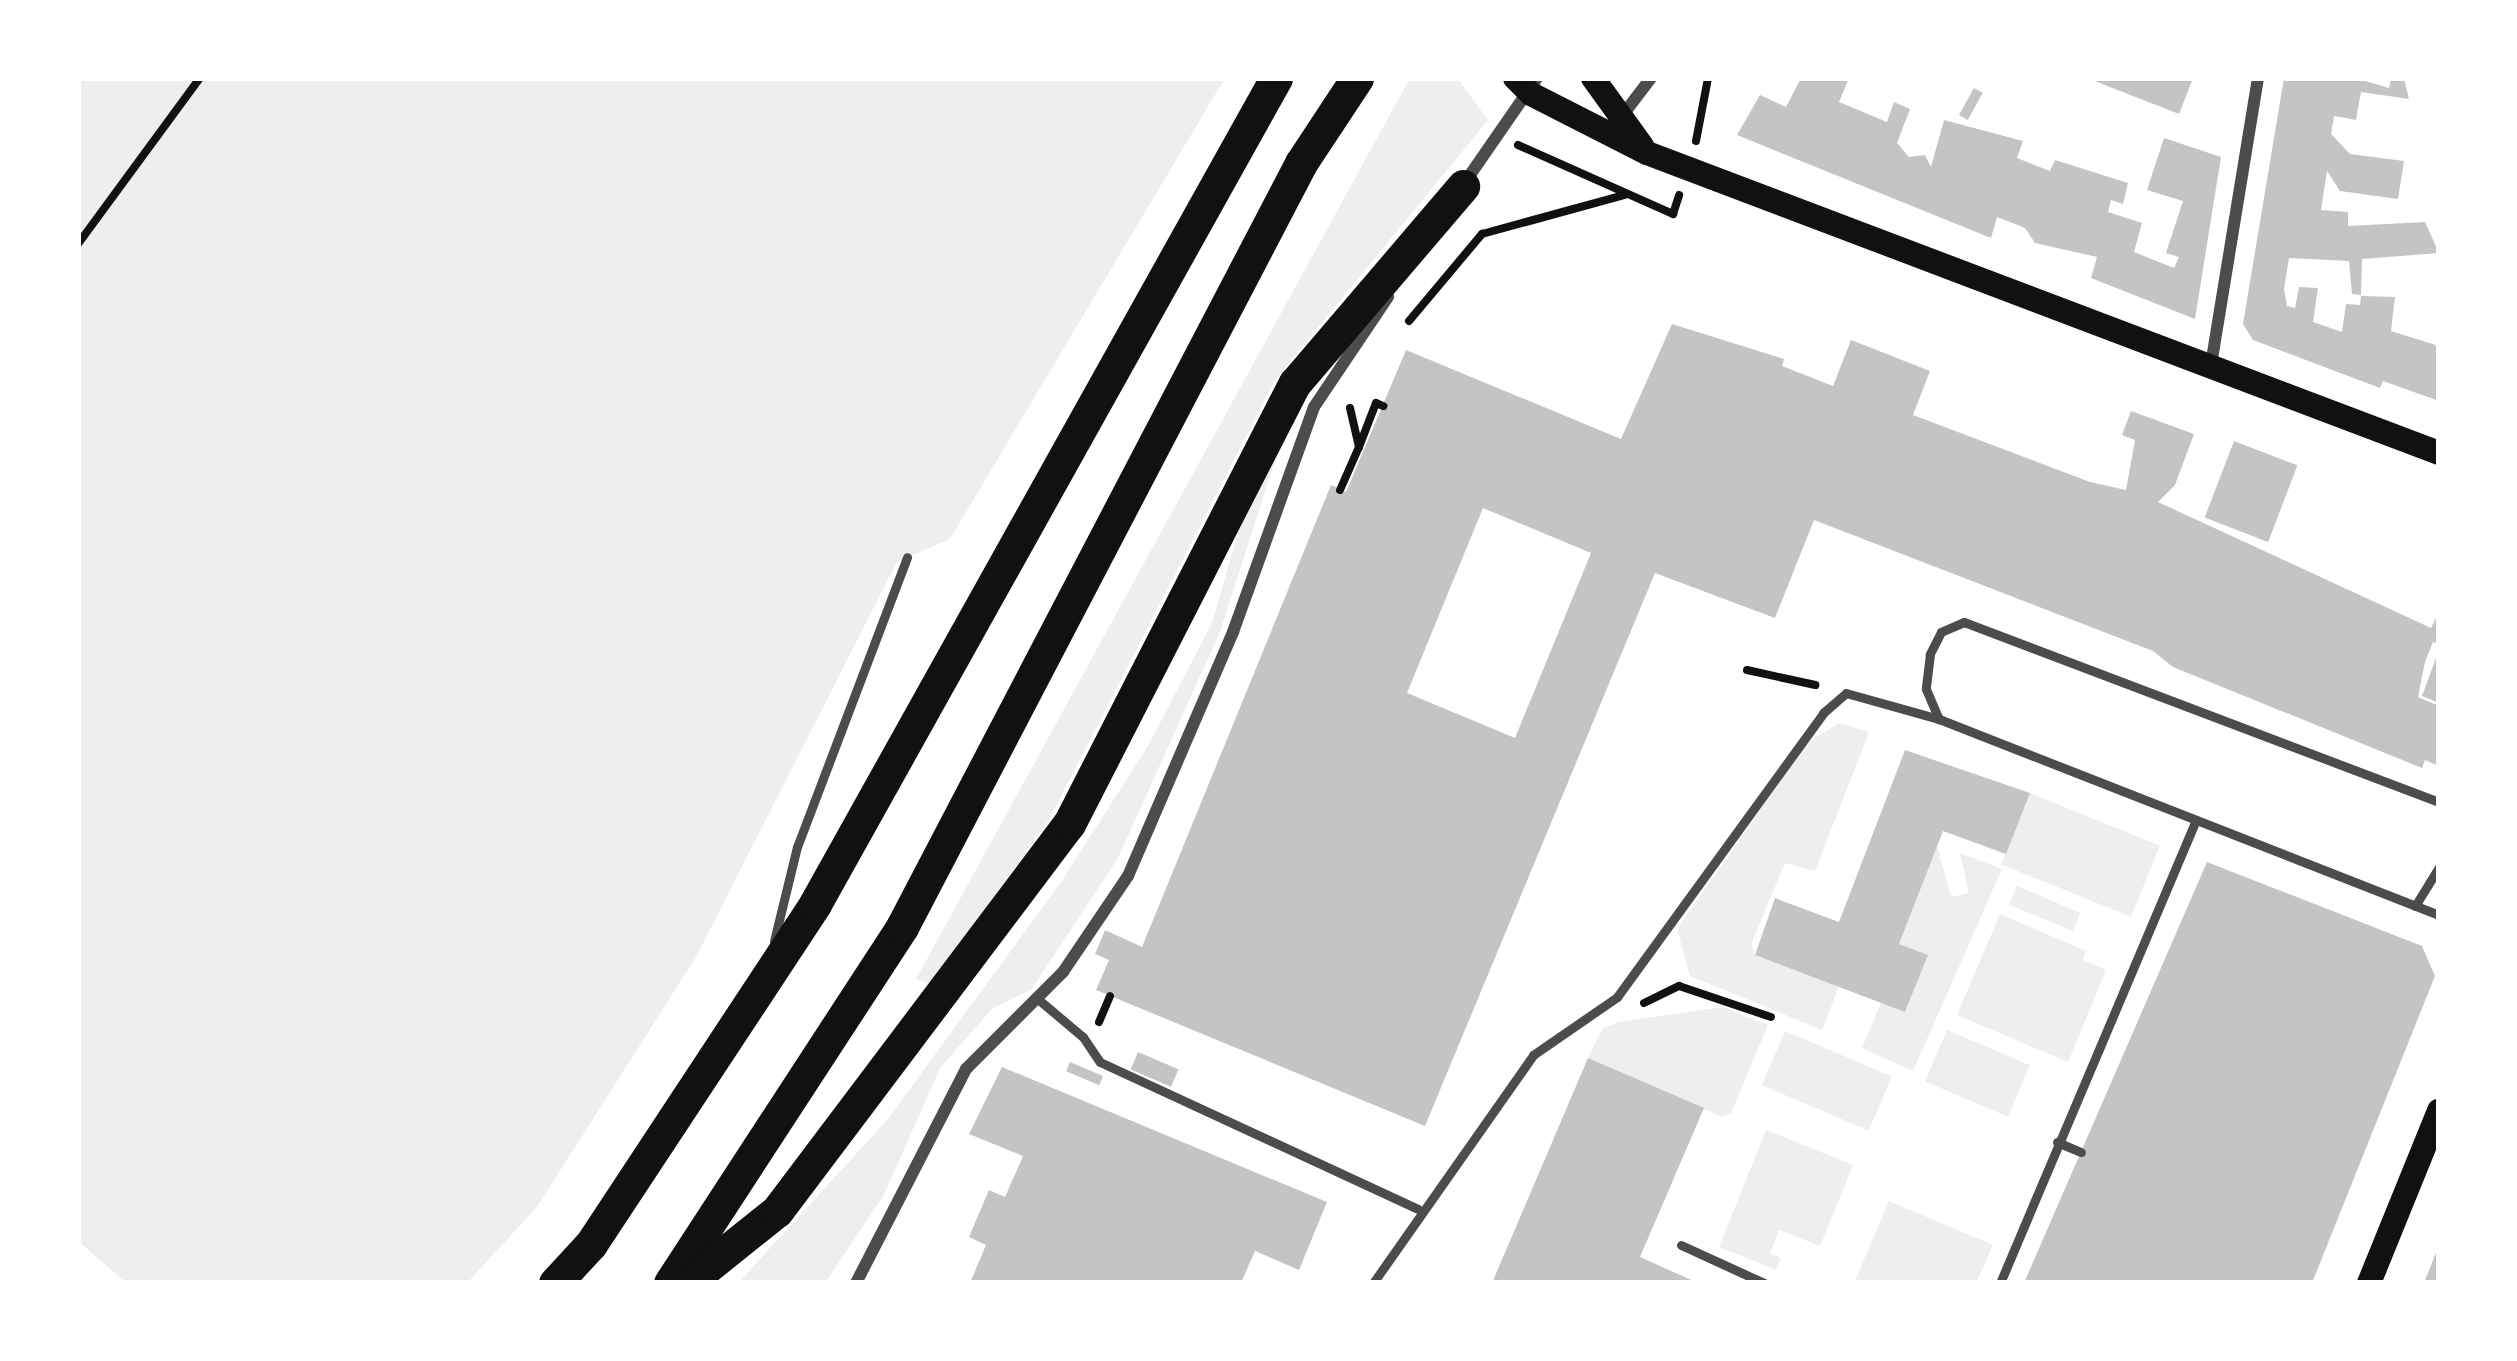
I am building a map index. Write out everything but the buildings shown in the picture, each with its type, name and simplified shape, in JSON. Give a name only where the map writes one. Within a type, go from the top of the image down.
[{"type":"highway","points":[[555,1283],[591,1244],[763,987],[1276,78]]},
{"type":"highway","points":[[670,1283],[902,927],[1301,163],[1357,78]]},
{"type":"highway","points":[[687,1283],[777,1211],[1070,824],[1295,383],[1463,186]]},
{"type":"main road","points":[[1593,78],[1647,153]]},
{"type":"main road","points":[[1527,83],[1647,153],[2439,453]]},
{"type":"main road","points":[[2368,1283],[2439,1111]]},
{"type":"street","points":[[1621,117],[1651,78]]},
{"type":"street","points":[[2211,365],[2258,78]]},
{"type":"street","points":[[856,1283],[966,1069],[1039,1000],[1128,876],[1233,632],[1314,407],[1463,186],[1503,135],[1527,83]]},
{"type":"lane","points":[[763,987],[797,847],[907,557]]},
{"type":"lane","points":[[1939,719],[1926,689],[1930,654],[1941,632],[1964,622],[2439,802]]},
{"type":"lane","points":[[1373,1283],[1418,1210],[1532,1055],[1617,997],[1823,713],[1846,693],[1939,719],[2439,915]]},
{"type":"lane","points":[[2000,1283],[2196,820]]},
{"type":"lane","points":[[2415,906],[2439,867]]},
{"type":"lane","points":[[1039,1000],[1084,1037],[1100,1063],[1418,1210]]},
{"type":"lane","points":[[2056,1142],[2081,1152]]},
{"type":"lane","points":[[1681,1245],[1764,1283]]},
{"type":"path","points":[[78,244],[200,78]]},
{"type":"path","points":[[1503,135],[1672,214],[1689,169],[1708,78]]},
{"type":"path","points":[[1406,325],[1482,234],[1625,195]]},
{"type":"path","points":[[1355,398],[1347,413],[1359,447]]},
{"type":"path","points":[[1340,490],[1376,403],[1383,406]]},
{"type":"path","points":[[1747,670],[1810,684]]},
{"type":"path","points":[[1679,986],[1771,1017]]},
{"type":"path","points":[[1100,1019],[1110,996]]},
{"type":"shaded area","points":[[78,78],[1225,78],[950,539],[897,562],[696,957],[537,1207],[467,1283],[126,1283],[78,1241]]},
{"type":"shaded area","points":[[1410,78],[1457,78],[1488,120],[1275,380],[1049,820],[931,985],[916,979]]},
{"type":"shaded area","points":[[1288,420],[1220,632],[1118,858],[1031,990],[993,1008],[940,1068],[884,1195],[825,1283],[738,1283],[888,1119],[1061,882],[1148,746],[1212,623],[1248,499]]},
{"type":"shaded area","points":[[1839,723],[1869,732],[1815,871],[1785,863],[1751,944],[1755,955],[1839,986],[1822,1030],[1690,976],[1677,929],[1807,743]]},
{"type":"shaded area","points":[[2030,793],[2160,845],[2131,917],[2001,864]]},
{"type":"shaded area","points":[[1937,845],[1951,897],[1969,893],[1960,853],[2002,869],[1913,1071],[1862,1048],[1881,1003],[1906,1011],[1927,956],[1899,944]]},
{"type":"shaded area","points":[[2017,886],[2081,913],[2073,931],[2009,904]]},
{"type":"shaded area","points":[[2000,914],[2086,951],[2083,960],[2106,970],[2068,1062],[1957,1015]]},
{"type":"shaded area","points":[[1723,1007],[1768,1025],[1731,1113],[1722,1117],[1588,1058],[1602,1029],[1618,1022]]},
{"type":"shaded area","points":[[1947,1030],[2030,1065],[2008,1117],[1925,1082]]},
{"type":"shaded area","points":[[1785,1031],[1892,1076],[1869,1131],[1762,1085]]},
{"type":"shaded area","points":[[1766,1130],[1853,1165],[1820,1246],[1779,1230],[1770,1253],[1781,1258],[1776,1270],[1719,1247]]},
{"type":"shaded area","points":[[1889,1201],[1993,1245],[1976,1283],[1854,1283]]}]
